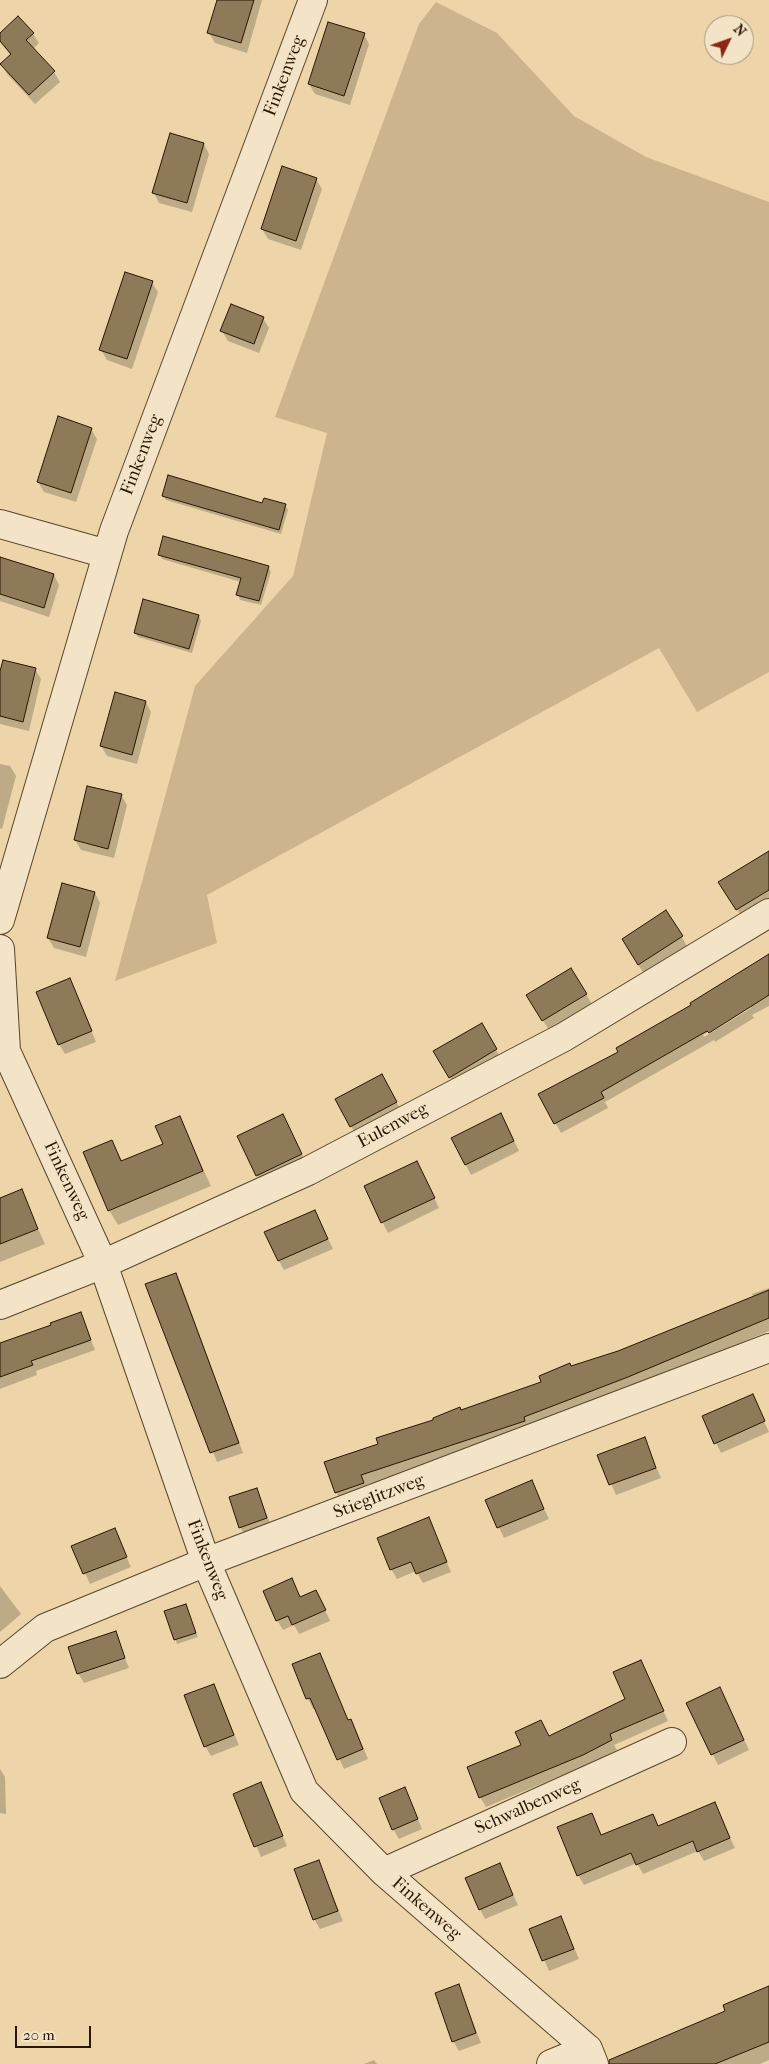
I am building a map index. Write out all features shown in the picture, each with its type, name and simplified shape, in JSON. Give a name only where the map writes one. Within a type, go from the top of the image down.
[{"type":"street","name":"Finkenweg","points":[[0,920],[117,522],[313,0]]},
{"type":"street","points":[[0,524],[107,554]]},
{"type":"street","name":"Eulenweg","points":[[0,1305],[103,1264],[308,1171],[564,1037],[769,913]]},
{"type":"street","name":"Finkenweg","points":[[0,949],[6,1051],[103,1264],[206,1562],[304,1791],[384,1872],[591,2057]]},
{"type":"street","name":"Stieglitzweg","points":[[0,1664],[45,1628],[206,1562],[769,1348]]},
{"type":"street","name":"Schwalbenweg","points":[[384,1872],[672,1742]]},
{"type":"street","points":[[551,2064],[591,2057]]},
{"type":"shaded area","points":[[436,2],[497,33],[574,116],[646,157],[769,202],[769,672],[697,712],[659,648],[207,895],[217,943],[115,981],[195,686],[293,576],[327,433],[275,417],[419,24]]},
{"type":"building","points":[[217,0],[254,0],[241,43],[207,33]]},
{"type":"building","points":[[18,16],[34,33],[26,40],[55,71],[29,95],[0,64],[11,54],[0,41],[0,33]]},
{"type":"building","points":[[328,22],[365,33],[344,96],[308,84]]},
{"type":"building","points":[[170,133],[204,143],[187,203],[152,193]]},
{"type":"building","points":[[282,166],[317,178],[296,241],[261,229]]},
{"type":"building","points":[[125,272],[153,281],[127,359],[99,350]]},
{"type":"building","points":[[231,304],[264,317],[254,344],[220,331]]},
{"type":"building","points":[[58,416],[92,428],[71,493],[37,482]]},
{"type":"building","points":[[168,475],[262,503],[264,498],[286,504],[279,530],[162,496]]},
{"type":"building","points":[[163,536],[269,566],[259,601],[236,595],[241,578],[158,555]]},
{"type":"building","points":[[0,557],[54,574],[44,608],[0,594]]},
{"type":"building","points":[[143,599],[199,615],[189,649],[134,633]]},
{"type":"building","points":[[3,660],[36,668],[23,722],[0,716],[0,671]]},
{"type":"building","points":[[115,692],[146,701],[132,755],[100,746]]},
{"type":"building","points":[[87,786],[122,794],[108,849],[74,840]]},
{"type":"building","points":[[769,851],[769,890],[736,910],[718,882]]},
{"type":"building","points":[[62,883],[95,892],[80,947],[47,938]]},
{"type":"building","points":[[666,910],[683,936],[638,965],[622,939]]},
{"type":"building","points":[[769,954],[769,995],[709,1033],[707,1031],[601,1092],[604,1098],[554,1124],[538,1094],[618,1052],[616,1048],[691,1005],[690,1003]]},
{"type":"building","points":[[571,968],[587,994],[542,1021],[526,995]]},
{"type":"building","points":[[70,978],[92,1031],[58,1045],[36,992]]},
{"type":"building","points":[[482,1023],[497,1049],[449,1078],[433,1051]]},
{"type":"building","points":[[382,1074],[397,1102],[350,1127],[335,1099]]},
{"type":"building","points":[[501,1113],[514,1141],[465,1165],[451,1138]]},
{"type":"building","points":[[283,1114],[302,1154],[256,1176],[237,1136]]},
{"type":"building","points":[[180,1116],[203,1171],[108,1211],[83,1152],[112,1140],[121,1161],[163,1144],[155,1126]]},
{"type":"building","points":[[417,1161],[435,1198],[381,1223],[364,1186]]},
{"type":"building","points":[[22,1189],[38,1229],[0,1244],[0,1198]]},
{"type":"building","points":[[315,1210],[328,1239],[278,1261],[264,1232]]},
{"type":"building","points":[[176,1273],[239,1443],[210,1453],[145,1284]]},
{"type":"building","points":[[769,1290],[769,1318],[628,1377],[524,1417],[525,1421],[361,1475],[364,1483],[335,1493],[324,1462],[378,1444],[376,1438],[433,1420],[433,1418],[460,1407],[461,1410],[541,1382],[539,1376],[570,1363],[571,1366],[618,1351]]},
{"type":"building","points":[[81,1312],[91,1340],[31,1361],[33,1365],[0,1377],[0,1343]]},
{"type":"building","points":[[753,1394],[765,1421],[714,1444],[702,1416]]},
{"type":"building","points":[[645,1437],[656,1468],[609,1485],[597,1455]]},
{"type":"building","points":[[532,1480],[544,1509],[497,1528],[485,1500]]},
{"type":"building","points":[[257,1488],[267,1518],[239,1528],[229,1497]]},
{"type":"building","points":[[429,1517],[447,1562],[416,1574],[411,1562],[390,1570],[377,1538]]},
{"type":"building","points":[[115,1528],[127,1557],[83,1574],[71,1546]]},
{"type":"building","points":[[292,1578],[300,1597],[316,1590],[326,1610],[292,1625],[288,1616],[276,1621],[263,1591]]},
{"type":"building","points":[[186,1604],[196,1633],[174,1640],[164,1611]]},
{"type":"building","points":[[116,1631],[125,1658],[77,1674],[68,1647]]},
{"type":"building","points":[[320,1653],[348,1720],[351,1719],[363,1749],[337,1760],[310,1698],[306,1699],[292,1664]]},
{"type":"building","points":[[641,1660],[664,1711],[610,1734],[612,1740],[583,1755],[479,1798],[467,1767],[521,1745],[515,1732],[541,1720],[549,1736],[625,1699],[613,1672]]},
{"type":"building","points":[[214,1684],[234,1735],[204,1747],[184,1695]]},
{"type":"building","points":[[720,1687],[744,1740],[711,1755],[686,1703]]},
{"type":"building","points":[[261,1782],[283,1836],[254,1847],[233,1794]]},
{"type":"building","points":[[405,1787],[418,1819],[392,1830],[379,1798]]},
{"type":"building","points":[[715,1802],[730,1838],[697,1852],[693,1841],[636,1865],[631,1853],[577,1876],[557,1827],[592,1813],[601,1835],[653,1814],[658,1826]]},
{"type":"building","points":[[319,1860],[338,1911],[313,1920],[294,1869]]},
{"type":"building","points":[[500,1863],[513,1895],[479,1910],[465,1878]]},
{"type":"building","points":[[561,1916],[574,1949],[542,1961],[529,1929]]},
{"type":"building","points":[[459,1984],[476,2033],[452,2042],[435,1993]]},
{"type":"building","points":[[769,1986],[769,2042],[715,2064],[609,2064],[609,2060],[725,2011],[723,2005]]}]
